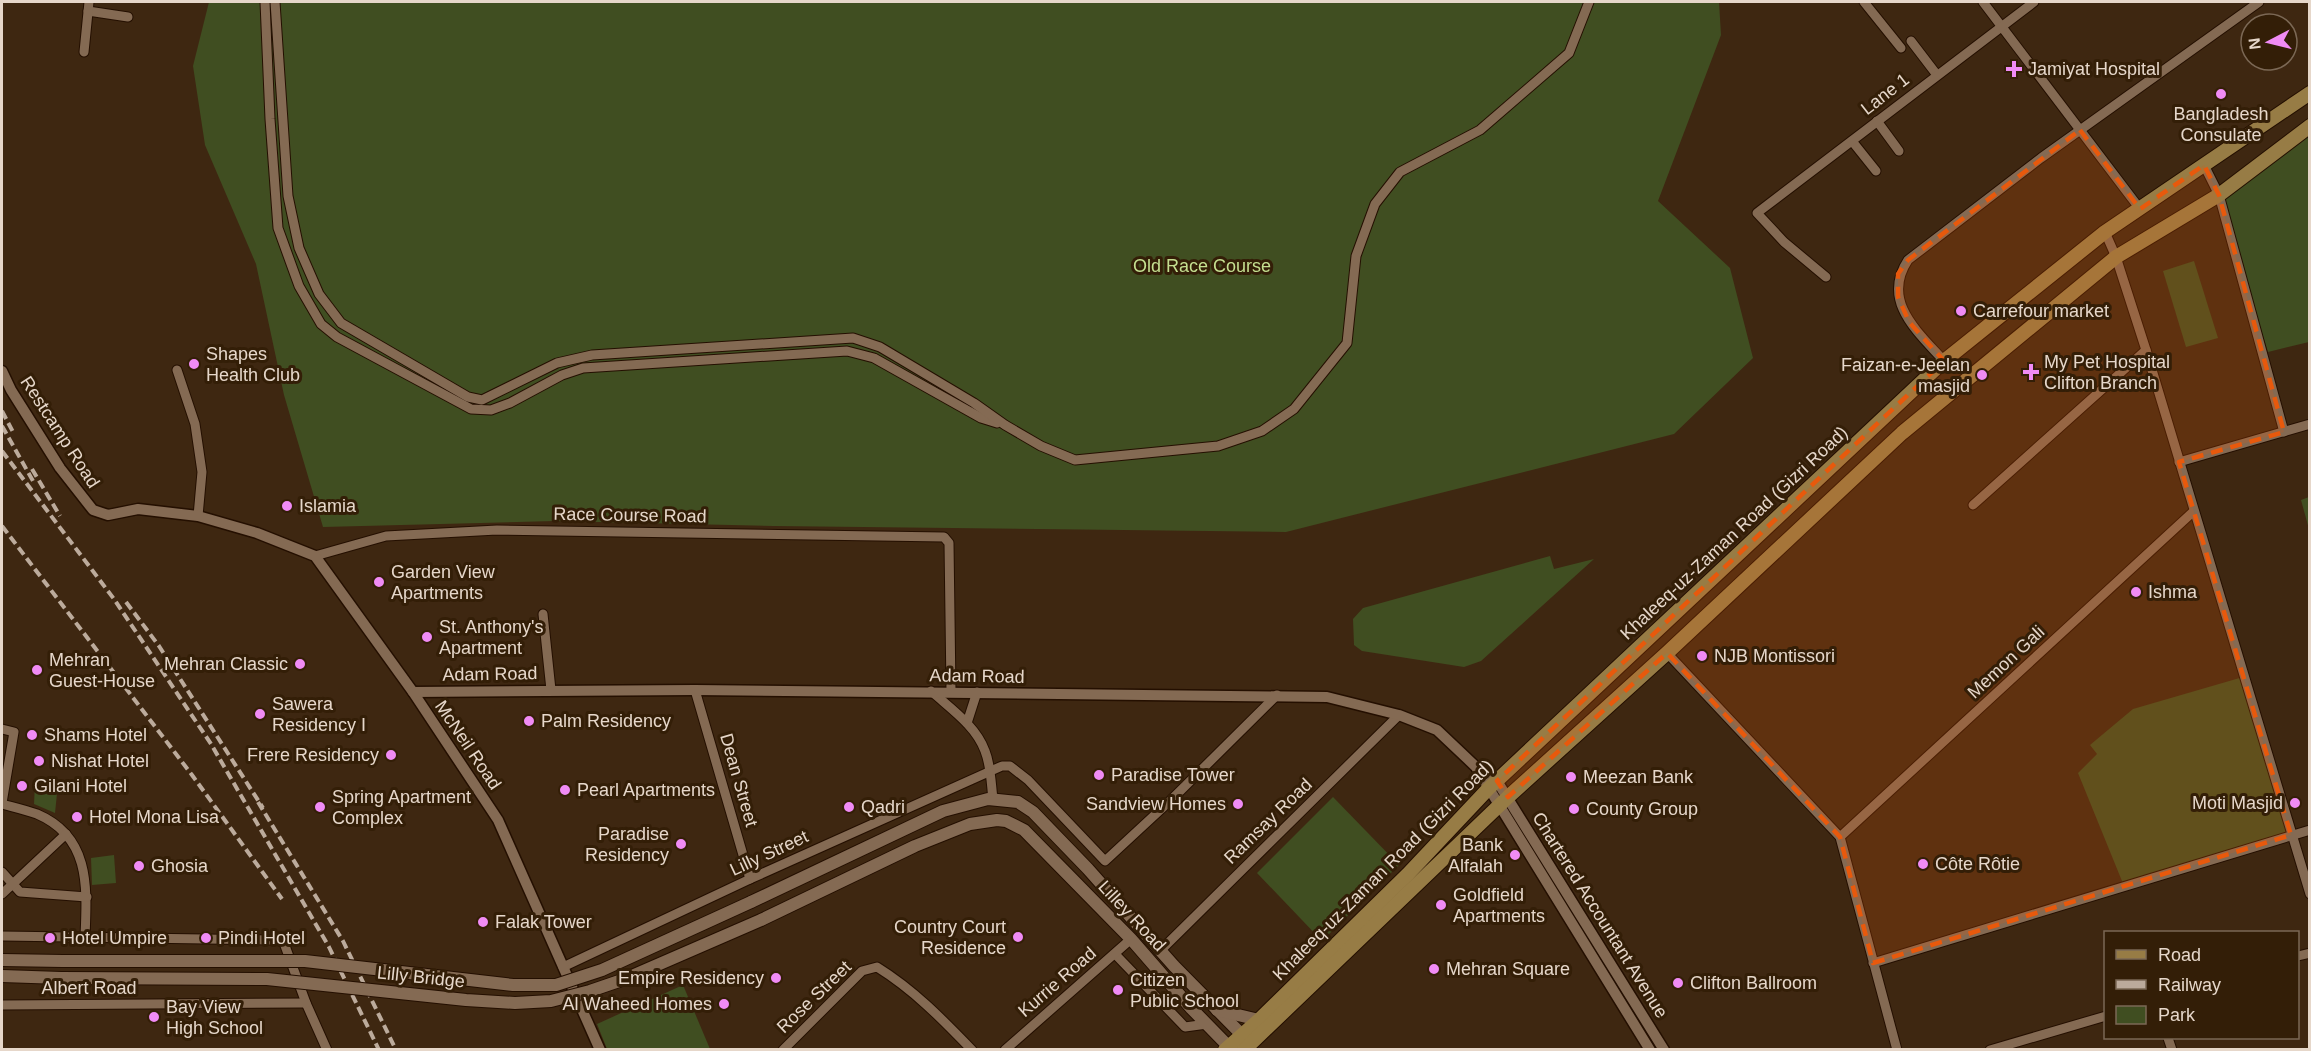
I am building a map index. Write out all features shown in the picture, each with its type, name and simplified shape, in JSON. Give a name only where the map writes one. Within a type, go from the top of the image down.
[{"type":"main road","name":"Khaleeq-uz-Zaman Road (Gizri Road)","points":[[1247,1045],[1259,1020],[1408,874],[1492,785],[1944,361],[2105,232],[2310,93]]},
{"type":"main road","name":"Khaleeq-uz-Zaman Road (Gizri Road)","points":[[1228,1048],[1247,1045],[1503,802],[1783,546],[1902,433],[2116,257],[2219,195],[2310,126]]},
{"type":"main road","points":[[1765,529],[1783,546]]},
{"type":"main road","name":"Lilley Road","points":[[993,799],[1018,802],[1033,812],[1088,869],[1247,1045]]},
{"type":"main road","name":"Lilly Bridge","points":[[42,961],[305,961],[503,984],[556,985],[602,970],[943,811],[981,800],[993,799]]},
{"type":"main road","name":"Lilley Road","points":[[997,820],[1006,821],[1024,830],[1131,939],[1228,1048]]},
{"type":"main road","name":"Lilly Bridge","points":[[2,976],[267,979],[466,1000],[515,1003],[551,1001],[590,992],[625,979],[761,920],[941,834],[970,824],[997,820]]},
{"type":"main road","points":[[2,955],[42,961]]},
{"type":"main road","points":[[2,960],[42,961]]},
{"type":"main road","points":[[1216,1010],[1259,1020]]},
{"type":"street","points":[[265,2],[278,228],[299,286],[321,324],[337,337],[471,409],[490,410],[510,403],[562,375],[583,368],[847,351],[874,358],[981,418],[1005,425]]},
{"type":"street","points":[[276,2],[288,196],[299,248],[319,294],[341,323],[468,397],[482,400],[556,363],[592,355],[853,338],[880,347],[1041,446],[1075,460],[1218,446],[1262,431],[1294,409],[1347,343],[1356,256],[1376,204],[1400,172],[1480,130],[1569,53],[1589,2]]},
{"type":"street","points":[[1864,2],[1901,48]]},
{"type":"street","points":[[1983,2],[2140,209]]},
{"type":"street","name":"Lane 1","points":[[1826,277],[1784,242],[1757,213],[2034,2]]},
{"type":"street","points":[[1944,361],[1908,322],[1898,297],[1898,274],[1908,260],[2080,130],[2259,2]]},
{"type":"street","points":[[84,52],[89,6],[128,17]]},
{"type":"street","points":[[1911,41],[1937,75]]},
{"type":"street","points":[[1877,122],[1899,151]]},
{"type":"street","points":[[1852,141],[1876,171]]},
{"type":"street","points":[[2204,165],[2219,195],[2284,432]]},
{"type":"street","points":[[2105,232],[2116,257],[2146,350],[2310,894]]},
{"type":"street","points":[[1972,506],[2146,350]]},
{"type":"street","points":[[177,370],[195,424],[202,472],[198,516],[257,533],[315,556]]},
{"type":"street","name":"Restcamp Road","points":[[2,371],[11,390],[60,468],[93,510],[108,515],[138,509],[198,516]]},
{"type":"street","points":[[2179,462],[2310,424]]},
{"type":"street","name":"Memon Gali","points":[[1840,837],[2194,511]]},
{"type":"street","name":"Race Course Road","points":[[315,556],[387,536],[497,530],[944,537],[949,543],[951,692]]},
{"type":"street","name":"McNeil Road","points":[[315,556],[412,692],[498,820],[600,1050]]},
{"type":"street","points":[[543,614],[551,690]]},
{"type":"street","points":[[1667,653],[1840,837],[1897,1050]]},
{"type":"street","name":"Dean Street","points":[[695,690],[750,879]]},
{"type":"street","points":[[931,691],[967,723],[980,740],[986,752],[993,799]]},
{"type":"street","name":"Adam Road","points":[[412,692],[931,691],[1327,697],[1399,715],[1437,730],[1492,785]]},
{"type":"street","points":[[967,723],[977,692]]},
{"type":"street","points":[[989,771],[1010,766],[1018,771],[1105,861],[1172,799],[1277,695]]},
{"type":"street","name":"Ramsay Road","points":[[1160,951],[1399,715]]},
{"type":"street","points":[[2,729],[14,732],[2,803],[37,814],[66,834],[83,863],[87,897],[85,937]]},
{"type":"street","name":"Lilly Street","points":[[563,967],[989,771]]},
{"type":"street","points":[[1492,785],[1503,802]]},
{"type":"street","name":"Chartered Accountant Avenue","points":[[1503,802],[1570,921],[1650,1050]]},
{"type":"street","name":"Chartered Accountant Avenue","points":[[1503,802],[1664,1050]]},
{"type":"street","points":[[1873,963],[2310,830]]},
{"type":"street","points":[[2,894],[66,834]]},
{"type":"street","points":[[2,872],[20,892],[87,897]]},
{"type":"street","points":[[2,936],[278,940],[284,943],[306,1003],[327,1050]]},
{"type":"street","name":"Kurrie Road","points":[[1005,1050],[1131,939]]},
{"type":"street","points":[[1114,954],[1185,1027],[1207,1024]]},
{"type":"street","name":"Rose Street","points":[[783,1050],[862,971],[878,967],[902,982],[925,1002],[972,1050]]},
{"type":"street","name":"Albert Road","points":[[2,1005],[306,1003]]},
{"type":"street","points":[[1990,1050],[2104,1017]]},
{"type":"highlighted area","points":[[2080,130],[2140,209],[2204,165],[2219,195],[2284,432],[2179,462],[2291,835],[1873,963],[1840,837],[1667,653],[1508,797],[1497,781],[1944,361],[1909,322],[1898,297],[1898,274],[1908,260]]},
{"type":"green space","name":"Old Race Course","points":[[209,2],[1719,2],[1721,35],[1658,201],[1730,268],[1753,358],[1674,434],[1286,532],[554,521],[323,527],[284,395],[256,264],[205,145],[193,66]]},
{"type":"green space","points":[[2309,126],[2309,342],[2268,352],[2219,195]]},
{"type":"green space","points":[[2194,261],[2218,338],[2186,347],[2163,271]]},
{"type":"green space","points":[[2310,497],[2309,529],[2301,500]]},
{"type":"green space","points":[[1550,556],[1554,569],[1594,559],[1481,661],[1464,667],[1362,651],[1354,645],[1353,619],[1363,608]]},
{"type":"green space","points":[[2243,677],[2291,835],[2124,886],[2078,773],[2097,754],[2090,745],[2133,709]]},
{"type":"green space","points":[[35,783],[58,784],[55,813],[34,804]]},
{"type":"green space","points":[[1333,797],[1399,865],[1322,941],[1257,873]]},
{"type":"green space","points":[[114,855],[116,883],[92,885],[91,858]]},
{"type":"green space","points":[[683,985],[710,1049],[607,1049],[597,1024]]},
{"type":"railway","points":[[2,411],[13,432]]},
{"type":"railway","points":[[2,426],[33,481]]},
{"type":"railway","points":[[2,451],[114,599],[211,744],[329,947],[379,1050]]},
{"type":"railway","points":[[32,469],[60,516]]},
{"type":"railway","points":[[2,526],[192,775],[282,899]]},
{"type":"railway","points":[[126,602],[159,646],[263,808]]},
{"type":"railway","points":[[258,802],[343,941],[396,1050]]},
{"type":"place","name":"Jamiyat Hospital","points":[[2014,69]]},
{"type":"place","name":"Bangladesh Consulate","points":[[2221,94]]},
{"type":"place","name":"Carrefour market","points":[[1961,311]]},
{"type":"place","name":"Shapes Health Club","points":[[194,364]]},
{"type":"place","name":"My Pet Hospital Clifton Branch","points":[[2031,372]]},
{"type":"place","name":"Faizan-e-Jeelan masjid","points":[[1982,375]]},
{"type":"place","name":"Islamia","points":[[287,506]]},
{"type":"place","name":"Garden View Apartments","points":[[379,582]]},
{"type":"place","name":"Ishma","points":[[2136,592]]},
{"type":"place","name":"St. Anthony's Apartment","points":[[427,637]]},
{"type":"place","name":"NJB Montissori","points":[[1702,656]]},
{"type":"place","name":"Mehran Classic","points":[[300,664]]},
{"type":"place","name":"Mehran Guest-House","points":[[37,670]]},
{"type":"place","name":"Sawera Residency I","points":[[260,714]]},
{"type":"place","name":"Palm Residency","points":[[529,721]]},
{"type":"place","name":"Shams Hotel","points":[[32,735]]},
{"type":"place","name":"Frere Residency","points":[[391,755]]},
{"type":"place","name":"Nishat Hotel","points":[[39,761]]},
{"type":"place","name":"Paradise Tower","points":[[1099,775]]},
{"type":"place","name":"Meezan Bank","points":[[1571,777]]},
{"type":"place","name":"Gilani Hotel","points":[[22,786]]},
{"type":"place","name":"Pearl Apartments","points":[[565,790]]},
{"type":"place","name":"Moti Masjid","points":[[2295,803]]},
{"type":"place","name":"Sandview Homes","points":[[1238,804]]},
{"type":"place","name":"Spring Apartment Complex","points":[[320,807]]},
{"type":"place","name":"Qadri","points":[[849,807]]},
{"type":"place","name":"County Group","points":[[1574,809]]},
{"type":"place","name":"Hotel Mona Lisa","points":[[77,817]]},
{"type":"place","name":"Paradise Residency","points":[[681,844]]},
{"type":"place","name":"Bank Alfalah","points":[[1515,855]]},
{"type":"place","name":"Côte Rôtie","points":[[1923,864]]},
{"type":"place","name":"Ghosia","points":[[139,866]]},
{"type":"place","name":"Goldfield Apartments","points":[[1441,905]]},
{"type":"place","name":"Falak Tower","points":[[483,922]]},
{"type":"place","name":"Country Court Residence","points":[[1018,937]]},
{"type":"place","name":"Hotel Umpire","points":[[50,938]]},
{"type":"place","name":"Pindi Hotel","points":[[206,938]]},
{"type":"place","name":"Mehran Square","points":[[1434,969]]},
{"type":"place","name":"Empire Residency","points":[[776,978]]},
{"type":"place","name":"Clifton Ballroom","points":[[1678,983]]},
{"type":"place","name":"Citizen Public School","points":[[1118,990]]},
{"type":"place","name":"Al Waheed Homes","points":[[724,1004]]},
{"type":"place","name":"Bay View High School","points":[[154,1017]]}]
